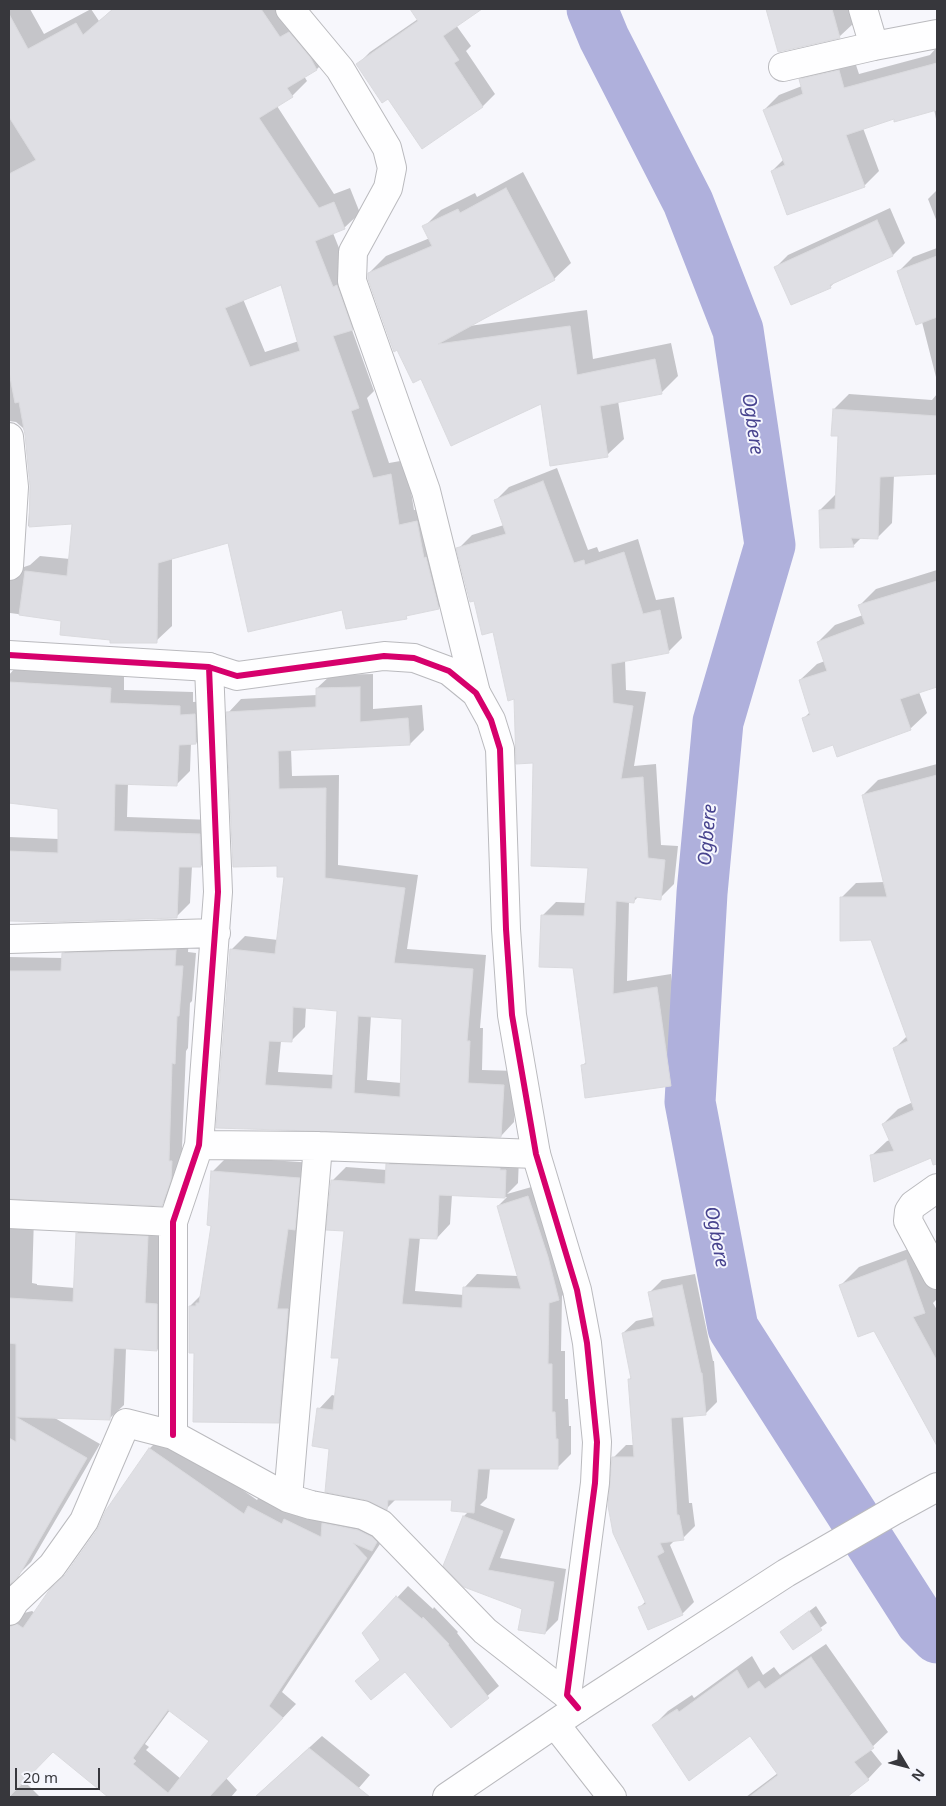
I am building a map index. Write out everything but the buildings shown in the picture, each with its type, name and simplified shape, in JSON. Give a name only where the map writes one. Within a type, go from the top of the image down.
[{"type":"street","points":[[290,9],[340,69],[387,148],[392,168],[388,188],[353,252],[352,281],[426,492],[476,693],[491,720],[500,749],[506,929],[512,1016],[536,1154],[577,1290],[587,1343],[597,1442],[595,1484],[573,1702]]},
{"type":"street","points":[[864,9],[874,46]]},
{"type":"street","points":[[783,67],[937,34]]},
{"type":"street","points":[[9,437],[14,487],[9,566]]},
{"type":"street","points":[[9,655],[209,667],[237,676],[384,656],[414,658],[449,671],[476,693]]},
{"type":"street","points":[[173,1435],[172,1222],[199,1145],[218,892],[209,667]]},
{"type":"street","points":[[9,939],[216,934]]},
{"type":"street","points":[[199,1145],[318,1146],[536,1154]]},
{"type":"street","points":[[288,1498],[318,1146]]},
{"type":"street","points":[[937,1188],[913,1205],[909,1211],[908,1221],[937,1275]]},
{"type":"street","points":[[9,1214],[172,1222]]},
{"type":"street","points":[[9,1611],[15,1601],[52,1566],[84,1522],[126,1423],[173,1435],[288,1498],[311,1505],[363,1515],[381,1524],[485,1631],[573,1702]]},
{"type":"street","points":[[455,1795],[555,1724],[573,1702],[786,1573],[937,1487]]},
{"type":"street","points":[[555,1724],[612,1797]]},
{"type":"waterway","name":"Ogbere","points":[[592,9],[604,38],[688,202],[738,330],[770,545],[718,722],[702,893],[690,1102],[733,1328],[921,1622],[937,1638]]},
{"type":"cycle path","points":[[9,655],[209,667],[237,676],[384,656],[414,658],[449,671],[476,693],[491,720],[500,749],[506,929],[512,1015],[536,1154],[577,1290],[587,1343],[597,1442],[595,1483],[567,1695],[578,1708]]},
{"type":"cycle path","points":[[173,1435],[173,1222],[199,1145],[218,892],[209,667]]}]
